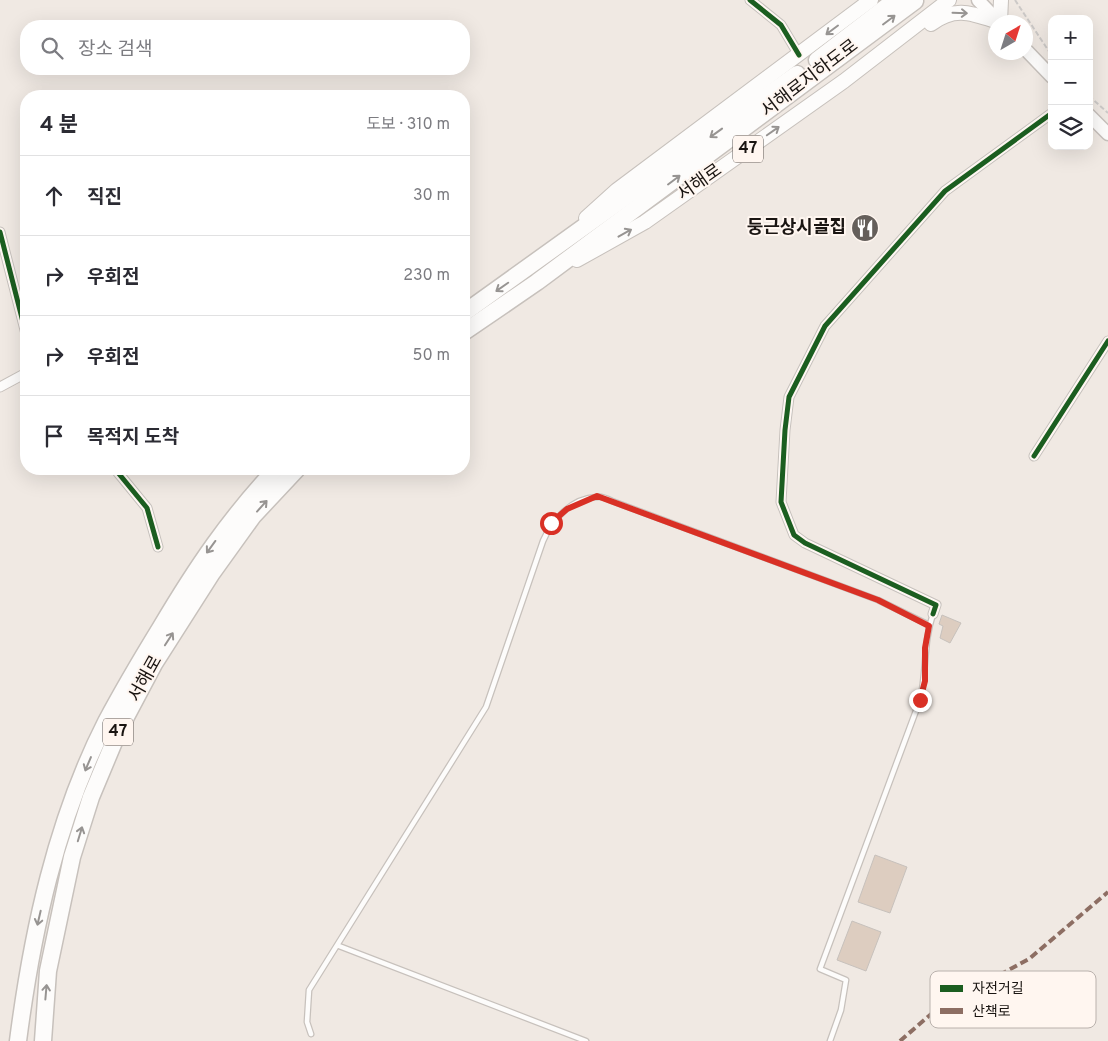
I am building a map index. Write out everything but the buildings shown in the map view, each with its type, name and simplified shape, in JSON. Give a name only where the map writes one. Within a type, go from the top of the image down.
[{"type":"highway","name":"서해로지하도로","points":[[539,261],[809,66],[896,0]]},
{"type":"highway","name":"서해로지하도로","points":[[537,282],[915,1]]},
{"type":"highway","name":"47","points":[[470,309],[539,261]]},
{"type":"highway","name":"서해로","points":[[470,328],[537,282]]},
{"type":"highway","name":"서해로","points":[[18,1041],[27,968],[47,887],[76,792],[106,723],[197,566],[240,508],[270,475]]},
{"type":"highway","name":"서해로","points":[[42,1041],[48,970],[72,857],[91,797],[119,730],[154,664],[212,573],[253,516],[291,475]]},
{"type":"main road","name":"47","points":[[539,261],[617,190],[871,0]]},
{"type":"main road","name":"서해로","points":[[537,282],[645,222],[844,81],[934,6],[949,0]]},
{"type":"main road","points":[[1000,15],[1001,0]]},
{"type":"main road","points":[[844,81],[874,66],[941,17],[955,12],[988,19]]},
{"type":"street","points":[[750,0],[781,25],[799,55]]},
{"type":"street","points":[[978,0],[992,15]]},
{"type":"street","points":[[1033,57],[1048,73]]},
{"type":"street","points":[[933,614],[936,605],[804,542],[794,535],[781,502],[784,430],[789,397],[825,326],[886,255],[945,191],[1048,116]]},
{"type":"street","points":[[1093,120],[1108,134]]},
{"type":"street","points":[[0,232],[20,293]]},
{"type":"street","points":[[1034,456],[1108,341]]},
{"type":"street","points":[[0,387],[20,376]]},
{"type":"street","points":[[121,475],[147,508],[158,547]]},
{"type":"lane","points":[[311,1034],[307,1022],[309,990],[339,946],[348,926],[486,707],[543,541],[551,523],[567,509],[597,496],[612,500],[878,600],[929,626]]},
{"type":"lane","points":[[830,1041],[841,1010],[846,980],[820,969],[920,700],[925,681],[925,648],[933,614]]},
{"type":"lane","points":[[339,946],[586,1041]]},
{"type":"path","points":[[1015,0],[1048,50]]},
{"type":"path","points":[[1093,100],[1108,113]]},
{"type":"marked path","points":[[1007,971],[1029,959],[1108,892]]},
{"type":"marked path","points":[[900,1041],[930,1015]]},
{"type":"cycle path","points":[[750,0],[781,25],[799,55]]},
{"type":"cycle path","points":[[933,614],[936,605],[805,543],[794,535],[781,502],[789,397],[825,326],[945,191],[1048,116]]},
{"type":"cycle path","points":[[0,232],[20,310]]},
{"type":"cycle path","points":[[1034,456],[1108,341]]},
{"type":"cycle path","points":[[120,475],[147,508],[158,547]]},
{"type":"place","name":"둥근상시골집","points":[[865,228]]},
{"type":"route","points":[[551,523],[567,509],[597,496],[878,600],[929,626],[925,648],[925,681],[920,700]]}]
